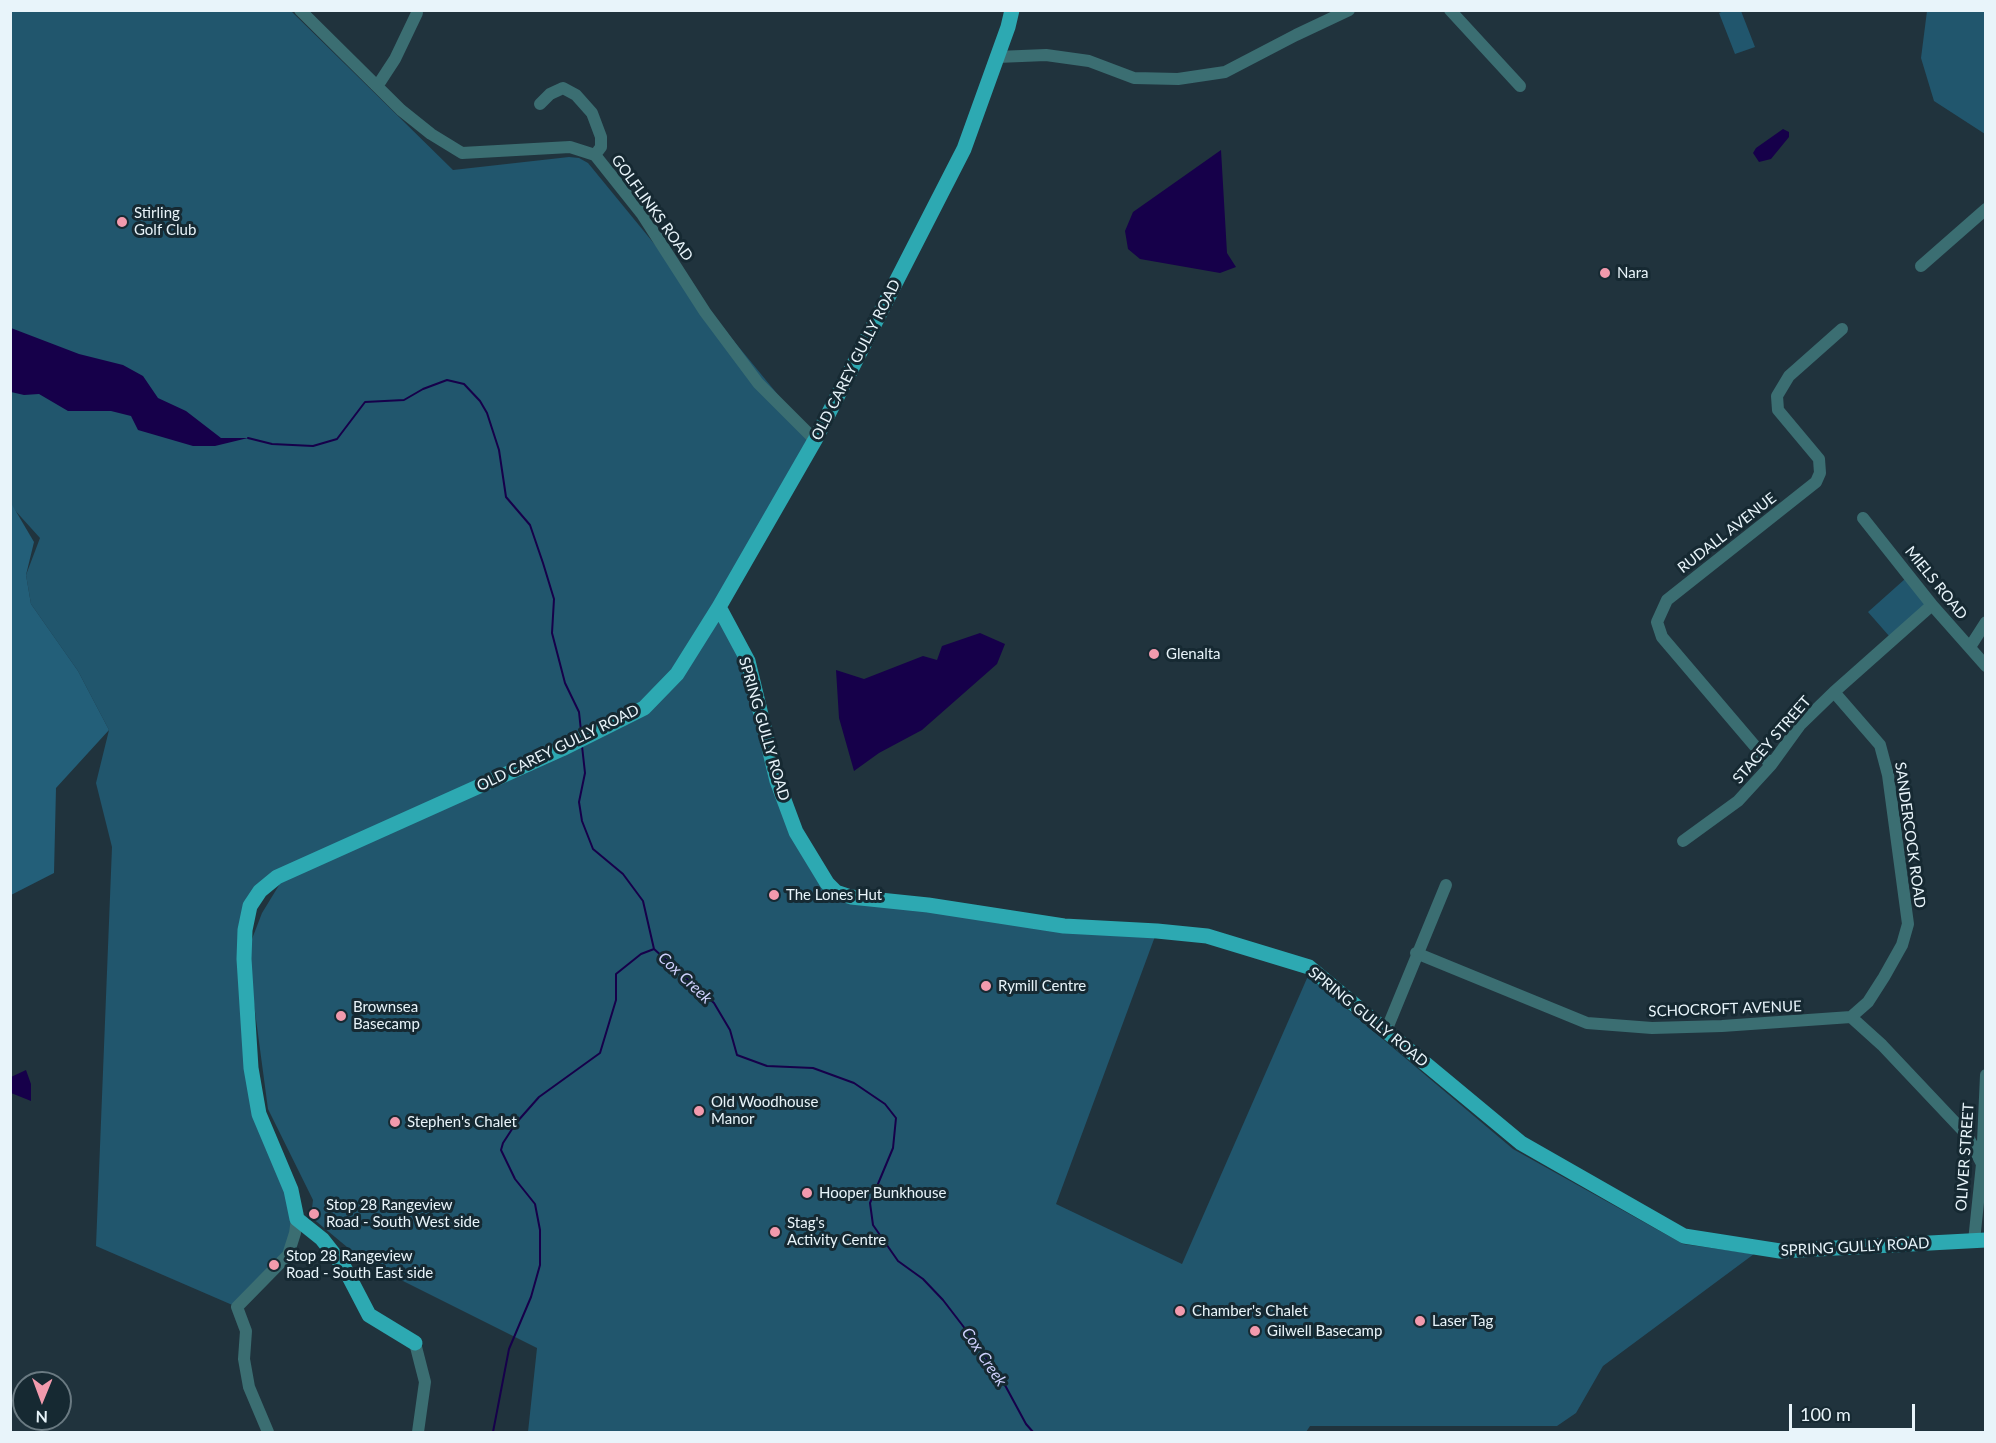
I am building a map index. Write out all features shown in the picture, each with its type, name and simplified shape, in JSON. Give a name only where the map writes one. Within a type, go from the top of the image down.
[{"type":"main road","name":"OLD CAREY GULLY ROAD","points":[[297,1219],[291,1190],[259,1114],[251,1068],[244,959],[245,930],[250,906],[260,891],[277,877],[582,739],[644,708],[677,674],[719,607],[815,440],[964,149],[1012,10]]},
{"type":"main road","name":"SPRING GULLY ROAD","points":[[719,607],[748,661],[777,781],[795,832],[827,883],[836,892],[851,897],[1064,926],[1207,936],[1309,967],[1521,1143],[1684,1236],[1780,1251],[1980,1241]]},
{"type":"main road","points":[[297,1219],[322,1239],[344,1267],[369,1315],[415,1343]]},
{"type":"street","name":"GOLFLINKS ROAD","points":[[300,10],[401,110],[431,134],[462,153],[570,147],[595,155],[642,214],[705,312],[758,383],[815,440]]},
{"type":"street","points":[[997,57],[1046,55],[1089,61],[1134,78],[1178,79],[1225,72],[1349,10]]},
{"type":"street","points":[[1450,10],[1520,86]]},
{"type":"street","points":[[378,86],[395,59],[417,13]]},
{"type":"street","points":[[540,104],[550,94],[563,88],[576,95],[592,113],[601,137],[601,147],[595,155]]},
{"type":"street","points":[[1921,266],[1986,209]]},
{"type":"street","name":"RUDALL AVENUE","points":[[1771,765],[1662,637],[1657,622],[1667,600],[1816,482],[1820,473],[1819,459],[1778,410],[1777,396],[1789,376],[1842,329]]},
{"type":"street","name":"MIELS ROAD","points":[[1863,518],[1932,604],[1986,666]]},
{"type":"street","name":"STACEY STREET","points":[[1683,841],[1738,801],[1771,765],[1800,725],[1932,604]]},
{"type":"street","points":[[1970,647],[1986,622]]},
{"type":"street","name":"SANDERCOCK ROAD","points":[[1834,692],[1880,745],[1888,775],[1908,924],[1902,945],[1879,986],[1868,1002],[1851,1017]]},
{"type":"street","points":[[1386,1031],[1416,953],[1446,885]]},
{"type":"street","name":"SCHOCROFT AVENUE","points":[[1416,953],[1587,1023],[1652,1028],[1722,1026],[1851,1017]]},
{"type":"street","points":[[1851,1017],[1882,1045],[1967,1135],[1982,1164]]},
{"type":"street","name":"OLIVER STREET","points":[[1980,1241],[1986,1075]]},
{"type":"street","points":[[268,1432],[249,1387],[244,1359],[246,1331],[237,1307],[288,1256],[297,1219]]},
{"type":"street","points":[[415,1343],[425,1382],[418,1432]]},
{"type":"shaded area","points":[[1726,10],[1741,11],[1755,47],[1735,54],[1719,13]]},
{"type":"shaded area","points":[[10,11],[291,11],[453,170],[569,157],[579,158],[588,163],[815,440],[719,607],[748,661],[777,781],[795,832],[827,883],[836,892],[851,897],[928,905],[1064,926],[1157,931],[1056,1204],[1182,1264],[1308,976],[1513,1149],[1683,1244],[1754,1254],[1603,1366],[1576,1413],[1557,1426],[1310,1426],[1306,1432],[528,1432],[537,1348],[365,1262],[311,1217],[313,1200],[268,1109],[247,952],[262,913],[284,877],[475,788],[277,877],[260,891],[250,906],[245,930],[244,959],[251,1068],[259,1114],[291,1190],[297,1221],[288,1255],[237,1307],[96,1246],[112,847],[96,783],[109,730],[78,671],[31,604],[26,575],[40,538],[12,507],[10,458]]},
{"type":"shaded area","points":[[1927,11],[1985,11],[1985,134],[1934,101],[1921,58]]},
{"type":"shaded area","points":[[1783,129],[1789,132],[1789,137],[1771,159],[1759,162],[1753,153],[1756,148]]},
{"type":"shaded area","points":[[1221,150],[1227,253],[1236,267],[1220,273],[1140,259],[1128,249],[1125,231],[1133,212]]},
{"type":"shaded area","points":[[11,328],[79,354],[123,365],[143,376],[158,398],[186,411],[221,438],[248,438],[215,446],[193,446],[138,430],[131,416],[111,411],[68,411],[39,394],[24,395],[11,392]]},
{"type":"shaded area","points":[[11,503],[34,542],[26,575],[31,604],[78,671],[109,730],[56,788],[54,873],[11,895]]},
{"type":"shaded area","points":[[1905,579],[1929,606],[1890,637],[1868,612]]},
{"type":"shaded area","points":[[980,633],[1005,644],[997,664],[922,730],[879,753],[854,771],[839,718],[836,670],[864,679],[923,656],[937,660],[942,646]]},
{"type":"shaded area","points":[[26,1070],[31,1084],[31,1101],[11,1093],[11,1077]]},
{"type":"waterway","name":"Cox Creek","points":[[248,438],[272,444],[313,446],[337,439],[365,402],[404,400],[423,389],[447,380],[464,384],[480,401],[487,413],[499,450],[506,497],[530,525],[543,563],[554,599],[552,633],[565,683],[579,712],[581,731]]},
{"type":"waterway","name":"Cox Creek","points":[[582,746],[585,773],[579,802],[582,821],[593,849],[623,874],[643,901],[654,949],[714,1003],[730,1030],[737,1055],[767,1066],[813,1068],[854,1083],[885,1104],[896,1118],[893,1148],[870,1203],[873,1225],[898,1261],[923,1279],[943,1300],[1006,1387],[1026,1424],[1033,1432]]},
{"type":"waterway","points":[[493,1432],[509,1349],[531,1297],[540,1265],[540,1230],[535,1204],[515,1179],[501,1150],[503,1143],[516,1123],[539,1097],[600,1053],[616,1000],[616,974],[641,954],[654,949]]},
{"type":"place","name":"Stirling Golf Club","points":[[122,222]]},
{"type":"place","name":"Nara","points":[[1605,273]]},
{"type":"place","name":"Glenalta","points":[[1154,654]]},
{"type":"place","name":"The Lones Hut","points":[[774,895]]},
{"type":"place","name":"Rymill Centre","points":[[986,986]]},
{"type":"place","name":"Brownsea Basecamp","points":[[341,1016]]},
{"type":"place","name":"Old Woodhouse Manor","points":[[699,1111]]},
{"type":"place","name":"Stephen's Chalet","points":[[395,1122]]},
{"type":"place","name":"Hooper Bunkhouse","points":[[807,1193]]},
{"type":"place","name":"Stop 28 Rangeview Road - South West side","points":[[314,1214]]},
{"type":"place","name":"Stag's Activity Centre","points":[[775,1232]]},
{"type":"place","name":"Stop 28 Rangeview Road - South East side","points":[[274,1265]]},
{"type":"place","name":"Chamber's Chalet","points":[[1180,1311]]},
{"type":"place","name":"Laser Tag","points":[[1420,1321]]},
{"type":"place","name":"Gilwell Basecamp","points":[[1255,1331]]}]
